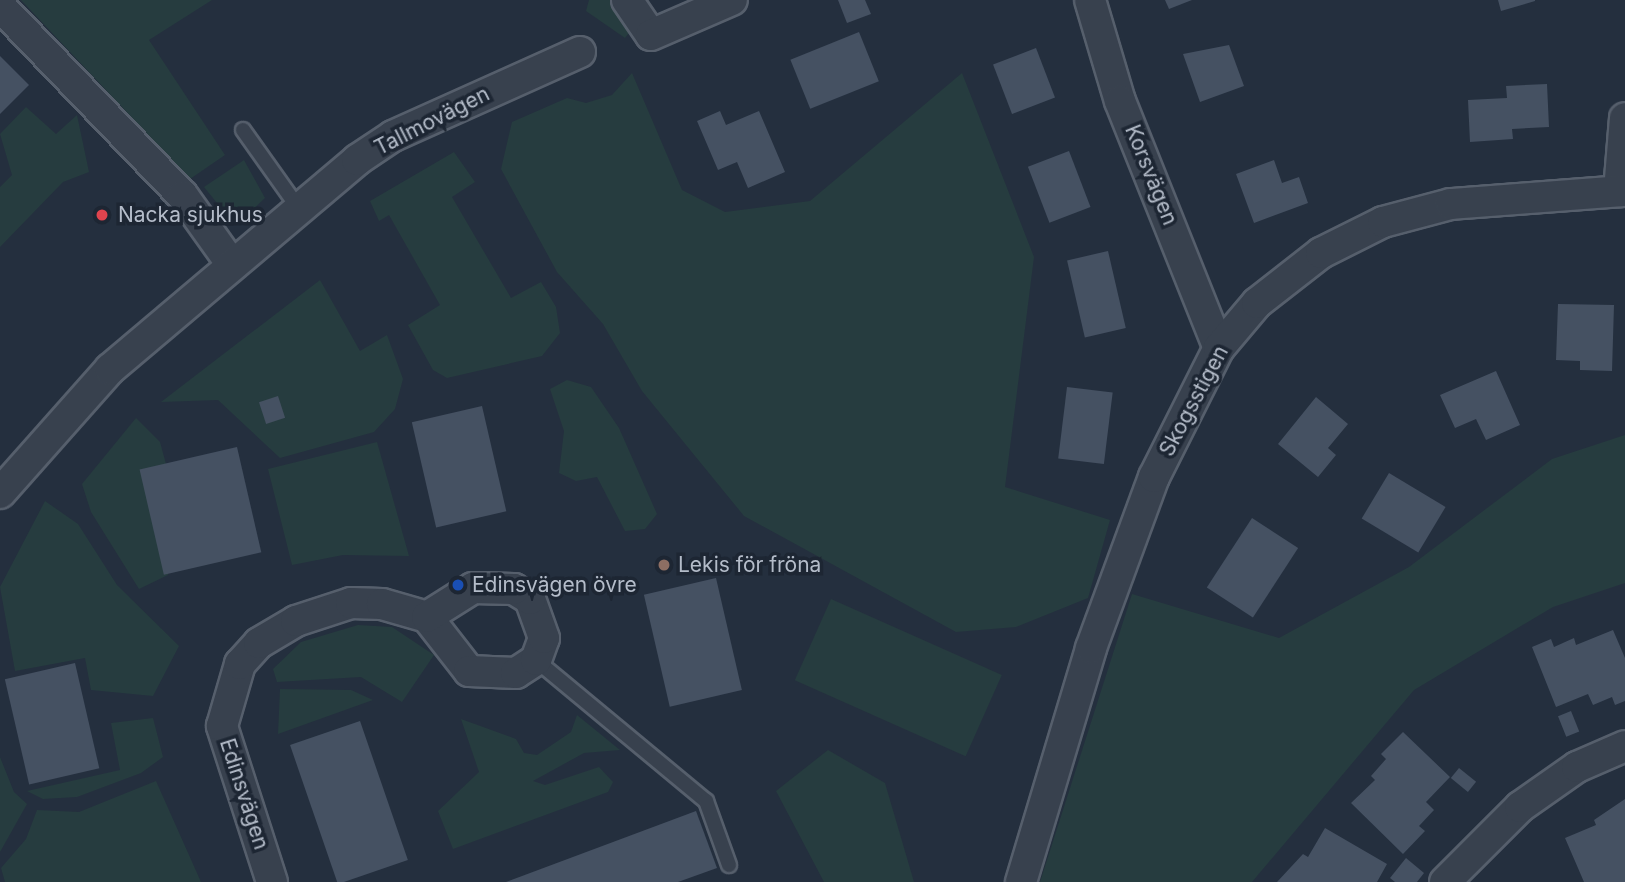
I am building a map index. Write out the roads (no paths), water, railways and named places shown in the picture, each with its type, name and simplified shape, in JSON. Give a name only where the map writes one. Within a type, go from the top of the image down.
[{"type":"street","points":[[627,0],[651,35],[732,0]]},
{"type":"street","name":"Korsvägen","points":[[1090,0],[1121,101],[1219,348]]},
{"type":"street","points":[[0,6],[183,197],[230,262]]},
{"type":"street","name":"Tallmovägen","points":[[0,492],[110,369],[297,206],[393,136],[580,52]]},
{"type":"street","points":[[1622,191],[1625,118]]},
{"type":"street","name":"Skogsstigen","points":[[1021,882],[1091,648],[1140,513],[1219,348],[1257,303],[1321,253],[1383,222],[1451,204],[1622,191]]},
{"type":"street","points":[[473,588],[514,589],[530,599],[540,618],[544,638],[536,660],[516,673],[470,671],[427,617],[473,588]]},
{"type":"street","name":"Edinsvägen","points":[[272,882],[222,726],[240,664],[259,643],[296,621],[351,603],[382,604],[427,617]]},
{"type":"street","points":[[1445,882],[1520,807],[1577,767],[1625,746]]},
{"type":"lane","points":[[243,130],[297,206]]},
{"type":"lane","points":[[536,660],[706,801],[729,865]]},
{"type":"place","name":"Nacka sjukhus","points":[[102,215]]},
{"type":"place","name":"Lekis för fröna","points":[[664,565]]},
{"type":"place","name":"Edinsvägen övre","points":[[458,585]]}]
